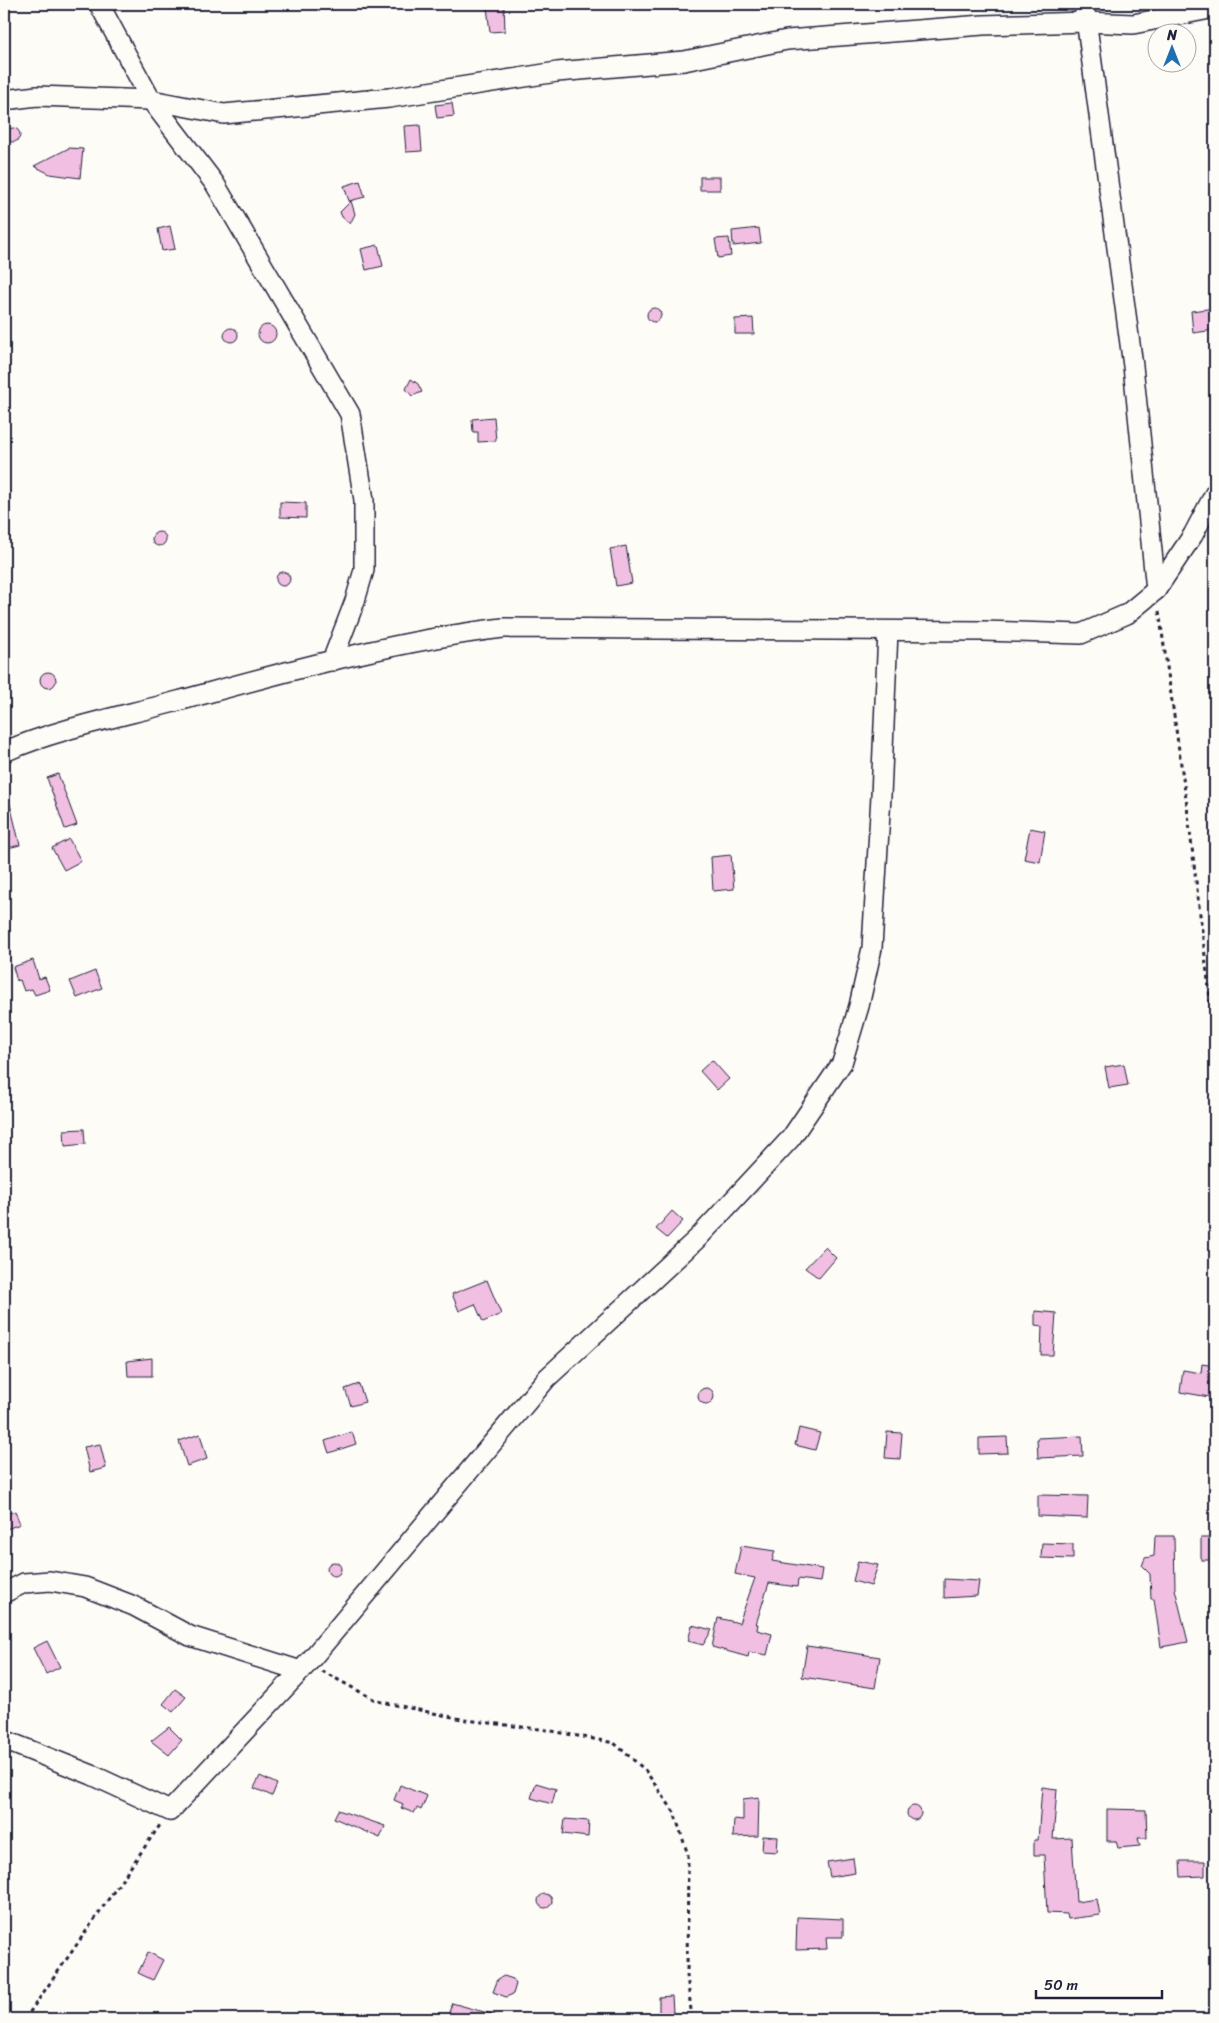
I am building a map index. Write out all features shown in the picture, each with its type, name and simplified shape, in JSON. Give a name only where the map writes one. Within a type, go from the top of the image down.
[{"type":"street","points":[[99,4],[151,100],[215,184],[350,414],[364,500],[364,570],[356,601],[332,661]]},
{"type":"street","points":[[1084,4],[1133,366],[1156,590]]},
{"type":"street","points":[[4,100],[37,96],[151,100],[224,114],[389,98],[557,72],[684,61],[787,40],[983,25],[1086,22],[1134,24],[1215,8]]},
{"type":"street","points":[[4,752],[93,724],[332,661],[441,636],[503,628],[1081,634],[1127,614],[1156,590],[1193,535],[1215,493]]},
{"type":"street","points":[[4,1740],[92,1775],[170,1811],[305,1667],[547,1378],[698,1238],[791,1138],[842,1063],[859,1006],[872,948],[888,631]]},
{"type":"street","points":[[4,1593],[24,1583],[50,1581],[85,1587],[134,1606],[190,1636],[305,1667]]},
{"type":"path","points":[[1156,590],[1178,737],[1215,1039]]},
{"type":"path","points":[[305,1667],[377,1701],[466,1720],[547,1730],[614,1743],[645,1770],[674,1812],[688,1855],[687,1975],[692,2019]]},
{"type":"path","points":[[25,2019],[170,1811]]},
{"type":"building","points":[[504,5],[505,31],[490,32],[487,7]]},
{"type":"building","points":[[452,103],[454,116],[437,118],[435,105]]},
{"type":"building","points":[[420,125],[422,151],[406,152],[404,126]]},
{"type":"building","points":[[13,128],[18,130],[20,135],[18,140],[13,142],[8,140],[6,135],[8,130]]},
{"type":"building","points":[[69,148],[83,149],[80,178],[50,174],[34,166]]},
{"type":"building","points":[[700,177],[720,177],[720,190],[700,190]]},
{"type":"building","points":[[360,181],[365,197],[349,201],[344,186]]},
{"type":"building","points":[[351,201],[355,214],[350,224],[342,217],[340,212]]},
{"type":"building","points":[[170,226],[175,249],[162,251],[158,229]]},
{"type":"building","points":[[759,228],[761,243],[733,246],[732,231]]},
{"type":"building","points":[[729,238],[731,256],[718,258],[715,239]]},
{"type":"building","points":[[378,245],[383,266],[366,270],[361,249]]},
{"type":"building","points":[[654,308],[659,310],[661,315],[659,320],[654,322],[649,320],[647,315],[649,310]]},
{"type":"building","points":[[1215,308],[1215,330],[1193,333],[1191,311]]},
{"type":"building","points":[[753,318],[754,334],[735,334],[735,319]]},
{"type":"building","points":[[267,325],[275,330],[276,334],[271,342],[267,343],[259,338],[258,334],[263,326]]},
{"type":"building","points":[[228,328],[234,328],[238,335],[234,342],[228,342],[224,338],[224,332]]},
{"type":"building","points":[[411,379],[418,384],[422,392],[412,396],[406,389]]},
{"type":"building","points":[[494,417],[496,441],[478,442],[478,432],[473,432],[472,419]]},
{"type":"building","points":[[280,502],[306,503],[306,518],[280,517]]},
{"type":"building","points":[[159,532],[164,534],[166,539],[164,544],[159,546],[154,544],[152,539],[154,534]]},
{"type":"building","points":[[626,546],[632,583],[616,586],[610,549]]},
{"type":"building","points":[[283,572],[288,574],[290,579],[288,584],[283,586],[278,584],[276,579],[278,574]]},
{"type":"building","points":[[48,672],[56,680],[48,688],[40,680]]},
{"type":"building","points":[[58,774],[77,825],[65,829],[47,778]]},
{"type":"building","points":[[4,800],[9,800],[20,845],[4,849]]},
{"type":"building","points":[[1030,828],[1045,831],[1040,862],[1024,859]]},
{"type":"building","points":[[69,839],[81,861],[64,870],[52,848]]},
{"type":"building","points":[[731,855],[734,889],[713,891],[711,857]]},
{"type":"building","points":[[33,960],[39,979],[45,977],[50,990],[35,995],[32,989],[24,991],[20,980],[17,981],[13,967]]},
{"type":"building","points":[[95,971],[102,988],[77,998],[70,981]]},
{"type":"building","points":[[712,1060],[729,1079],[717,1090],[700,1071]]},
{"type":"building","points":[[1124,1064],[1128,1085],[1109,1088],[1105,1067]]},
{"type":"building","points":[[84,1129],[85,1144],[65,1146],[64,1130]]},
{"type":"building","points":[[672,1211],[683,1221],[667,1238],[656,1229]]},
{"type":"building","points":[[825,1247],[836,1258],[819,1278],[805,1268]]},
{"type":"building","points":[[487,1280],[501,1314],[483,1322],[475,1304],[459,1311],[452,1294]]},
{"type":"building","points":[[1035,1311],[1056,1313],[1053,1355],[1041,1355],[1042,1326],[1035,1325]]},
{"type":"building","points":[[152,1358],[152,1376],[128,1376],[127,1361]]},
{"type":"building","points":[[1202,1364],[1215,1366],[1215,1398],[1180,1392],[1183,1370],[1201,1373]]},
{"type":"building","points":[[359,1384],[365,1402],[351,1406],[345,1389]]},
{"type":"building","points":[[706,1388],[714,1396],[706,1404],[698,1396]]},
{"type":"building","points":[[799,1428],[820,1433],[815,1450],[795,1445]]},
{"type":"building","points":[[352,1432],[356,1444],[329,1453],[325,1441]]},
{"type":"building","points":[[887,1432],[902,1433],[900,1459],[885,1458]]},
{"type":"building","points":[[200,1434],[207,1459],[187,1466],[179,1441]]},
{"type":"building","points":[[1082,1436],[1083,1456],[1038,1458],[1037,1438]]},
{"type":"building","points":[[1007,1437],[1008,1453],[979,1454],[979,1438]]},
{"type":"building","points":[[100,1444],[106,1468],[90,1472],[84,1447]]},
{"type":"building","points":[[1038,1495],[1088,1496],[1087,1518],[1038,1516]]},
{"type":"building","points":[[15,1511],[20,1524],[4,1530],[4,1515]]},
{"type":"building","points":[[1155,1536],[1174,1536],[1175,1589],[1188,1642],[1161,1647],[1154,1599],[1151,1599],[1150,1574],[1142,1566],[1145,1558],[1154,1556]]},
{"type":"building","points":[[1201,1538],[1215,1538],[1215,1560],[1201,1560]]},
{"type":"building","points":[[1042,1543],[1073,1544],[1073,1559],[1041,1558]]},
{"type":"building","points":[[741,1546],[775,1551],[772,1561],[822,1569],[820,1582],[798,1579],[797,1587],[769,1583],[756,1624],[758,1624],[757,1630],[772,1634],[767,1655],[749,1652],[748,1657],[712,1647],[718,1618],[739,1623],[755,1578],[735,1574]]},
{"type":"building","points":[[858,1561],[878,1565],[871,1586],[853,1581]]},
{"type":"building","points":[[331,1562],[337,1562],[341,1569],[337,1576],[331,1576],[327,1572],[327,1566]]},
{"type":"building","points":[[944,1579],[979,1581],[977,1596],[944,1598]]},
{"type":"building","points":[[692,1625],[712,1630],[703,1645],[688,1641]]},
{"type":"building","points":[[47,1641],[60,1667],[46,1674],[33,1648]]},
{"type":"building","points":[[807,1646],[880,1657],[875,1688],[802,1677]]},
{"type":"building","points":[[175,1689],[186,1697],[173,1712],[163,1704]]},
{"type":"building","points":[[169,1727],[182,1740],[169,1755],[151,1741]]},
{"type":"building","points":[[260,1776],[277,1784],[272,1796],[254,1788]]},
{"type":"building","points":[[536,1783],[556,1789],[552,1804],[531,1798]]},
{"type":"building","points":[[400,1785],[427,1796],[421,1810],[417,1808],[414,1813],[401,1808],[403,1804],[394,1800]]},
{"type":"building","points":[[1042,1787],[1057,1789],[1053,1839],[1072,1838],[1076,1902],[1097,1899],[1100,1915],[1068,1919],[1067,1914],[1047,1913],[1044,1855],[1034,1855],[1034,1840],[1038,1840]]},
{"type":"building","points":[[759,1797],[758,1836],[733,1837],[734,1819],[743,1820],[743,1799]]},
{"type":"building","points":[[911,1806],[917,1806],[921,1813],[917,1820],[911,1820],[907,1816],[907,1810]]},
{"type":"building","points":[[1107,1809],[1146,1810],[1147,1838],[1138,1838],[1140,1846],[1118,1848],[1116,1841],[1107,1841]]},
{"type":"building","points":[[338,1810],[385,1826],[380,1838],[334,1818]]},
{"type":"building","points":[[565,1819],[589,1821],[588,1837],[563,1834]]},
{"type":"building","points":[[763,1836],[778,1837],[777,1852],[762,1851]]},
{"type":"building","points":[[853,1858],[855,1873],[830,1877],[827,1862]]},
{"type":"building","points":[[1180,1861],[1205,1861],[1205,1876],[1181,1877]]},
{"type":"building","points":[[542,1894],[548,1894],[552,1901],[548,1908],[542,1908],[538,1904],[538,1898]]},
{"type":"building","points":[[797,1917],[843,1919],[843,1937],[826,1937],[827,1949],[796,1950]]},
{"type":"building","points":[[148,1952],[163,1960],[153,1980],[138,1973]]},
{"type":"building","points":[[504,1976],[513,1979],[516,1984],[513,1994],[506,1997],[493,1992],[498,1979]]},
{"type":"building","points":[[672,1996],[673,2012],[659,2013],[659,1997]]},
{"type":"building","points":[[452,2003],[495,2015],[494,2019],[447,2019]]}]
